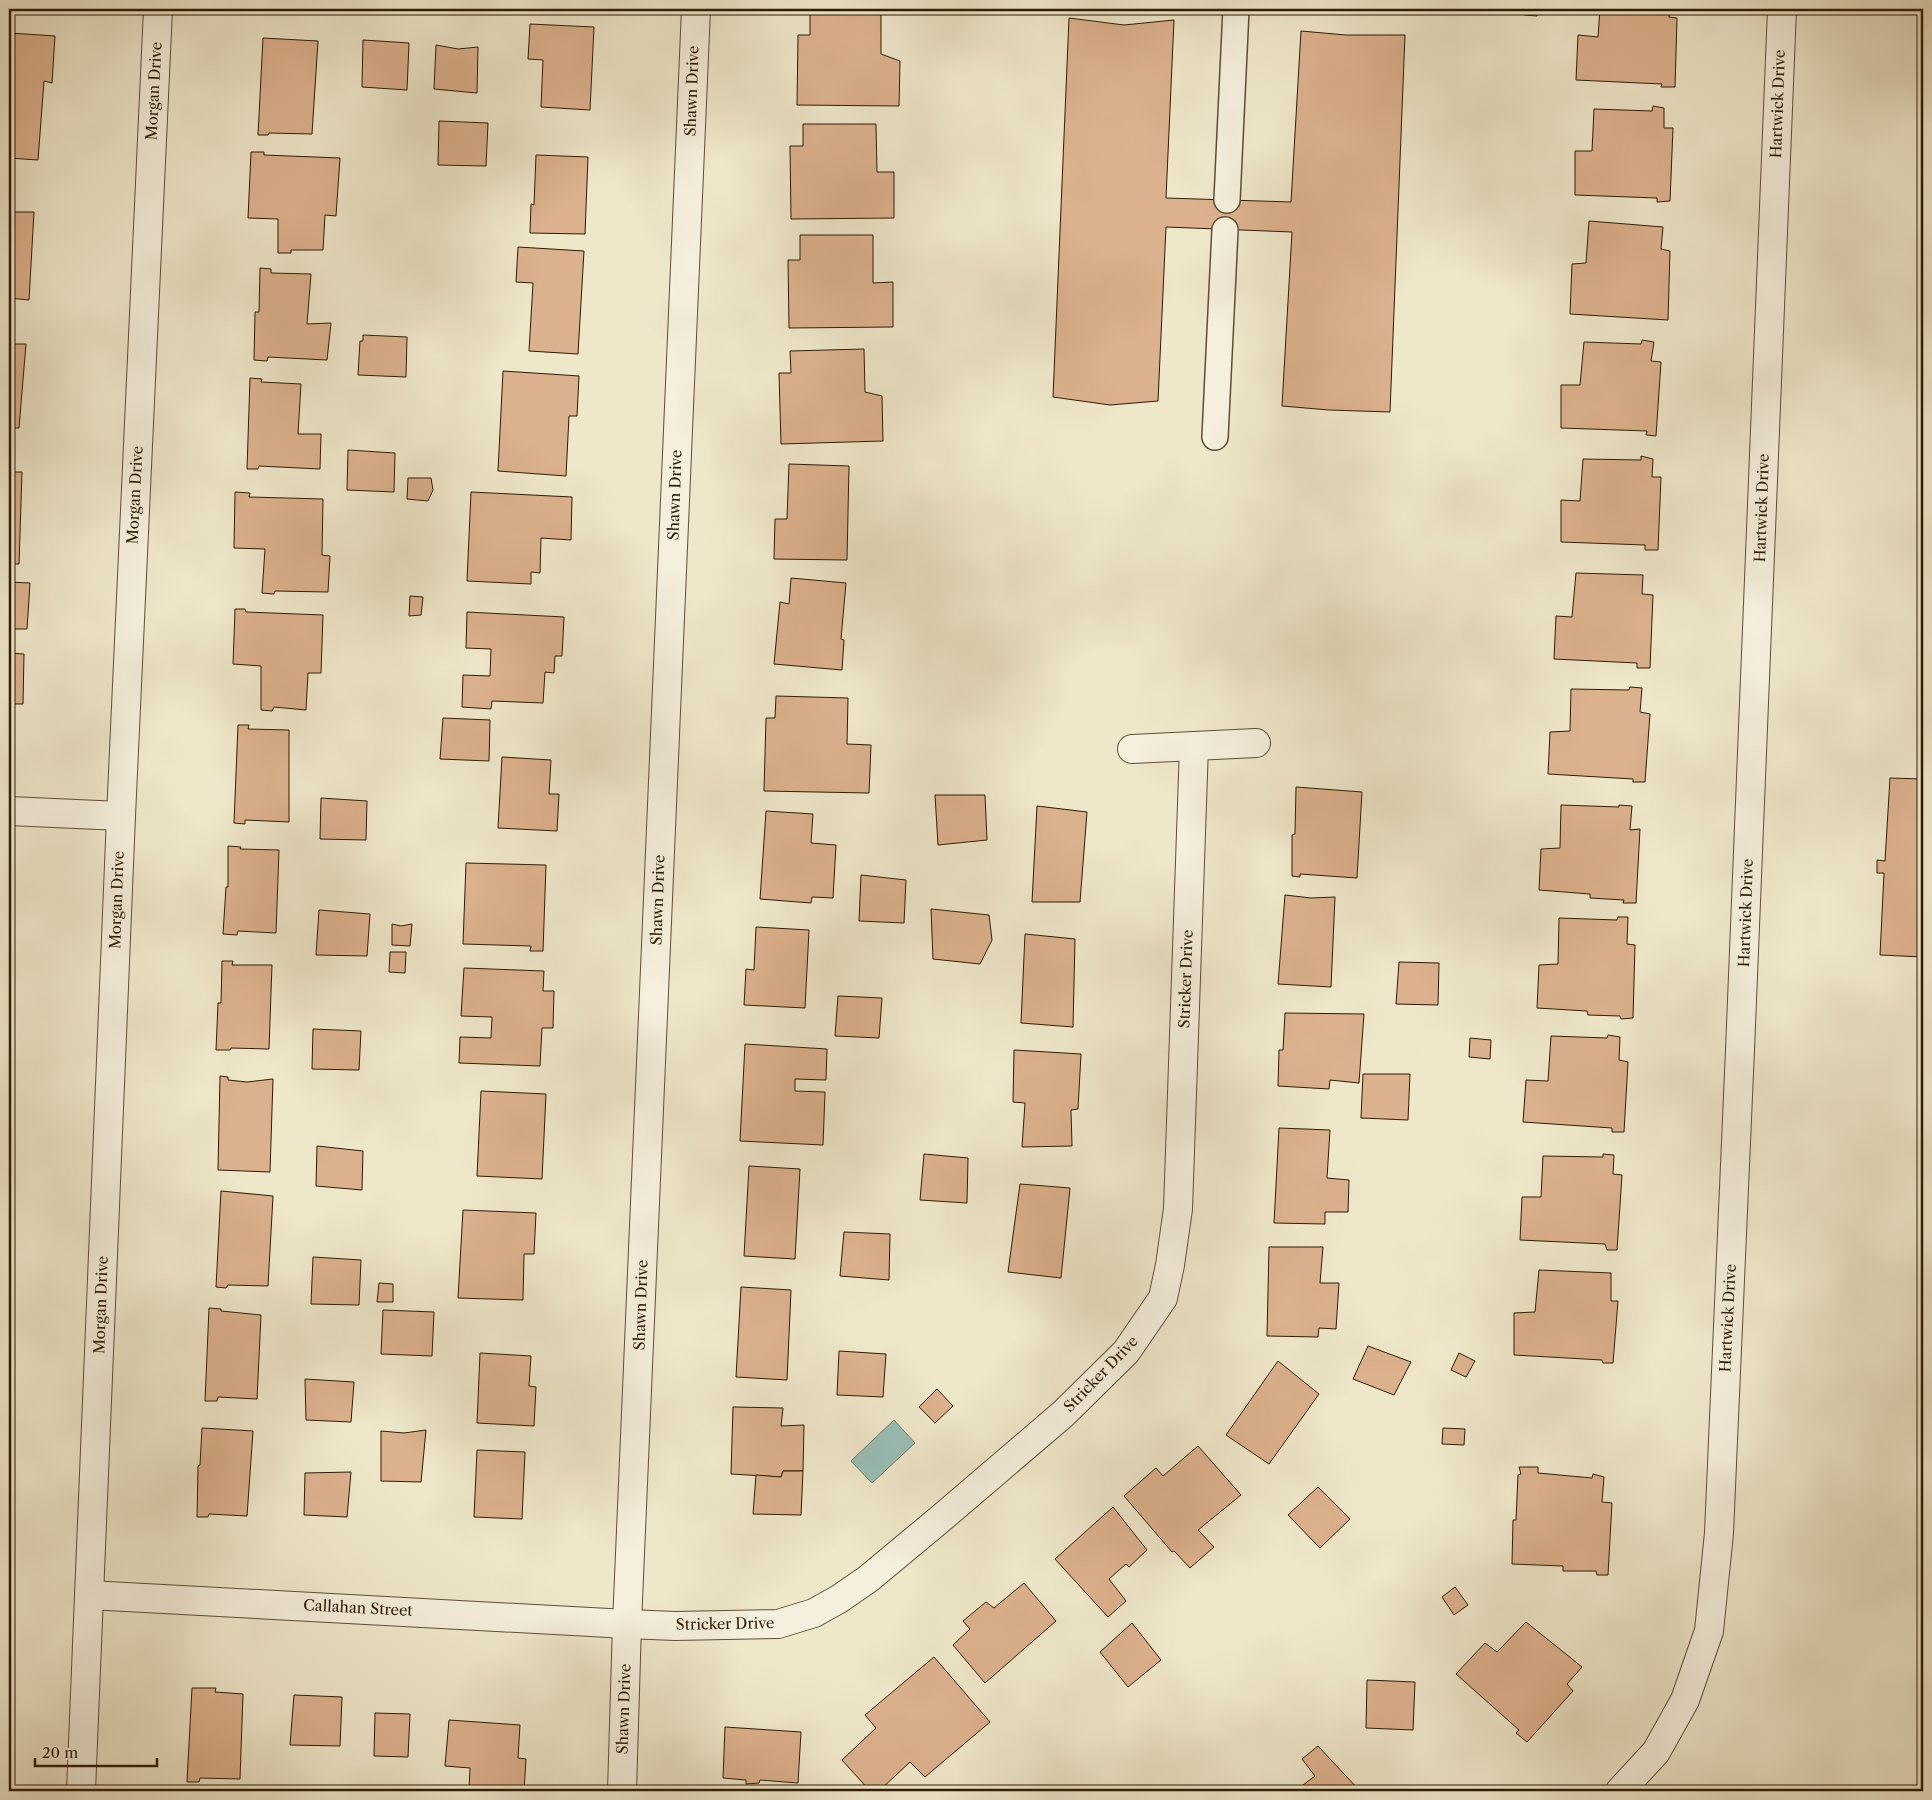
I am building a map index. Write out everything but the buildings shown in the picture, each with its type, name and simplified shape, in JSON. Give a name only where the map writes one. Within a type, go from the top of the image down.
[{"type":"street","name":"Morgan Drive","points":[[81,1791],[120,816],[158,9]]},
{"type":"street","name":"Shawn Drive","points":[[622,1791],[627,1624],[696,9]]},
{"type":"street","name":"Hartwick Drive","points":[[1620,1791],[1656,1752],[1685,1700],[1709,1631],[1718,1543],[1782,9]]},
{"type":"street","points":[[1132,749],[1256,743]]},
{"type":"street","name":"Stricker Drive","points":[[627,1624],[675,1626],[778,1624],[814,1613],[839,1599],[940,1520],[1063,1414],[1126,1352],[1163,1298],[1178,1209],[1194,746]]},
{"type":"street","points":[[9,811],[120,816]]},
{"type":"street","name":"Callahan Street","points":[[89,1595],[627,1624]]},
{"type":"lane","points":[[1227,200],[1236,9]]},
{"type":"lane","points":[[1215,437],[1225,230]]},
{"type":"water","points":[[894,1420],[915,1443],[872,1483],[851,1461]]}]
